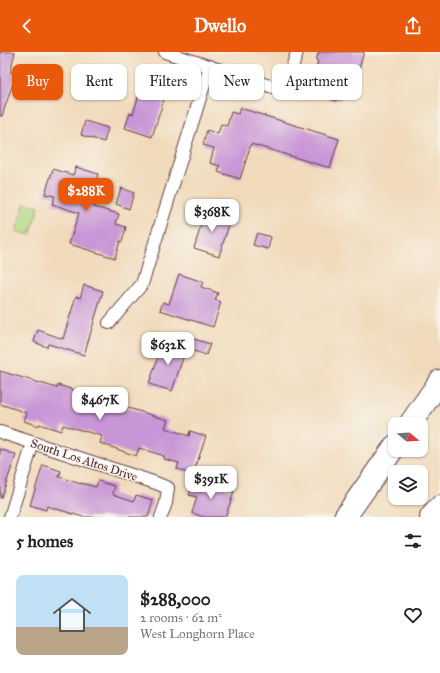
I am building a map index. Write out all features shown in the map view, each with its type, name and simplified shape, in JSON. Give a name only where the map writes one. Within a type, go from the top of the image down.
[{"type":"highway","points":[[415,417],[440,381]]},
{"type":"highway","points":[[428,418],[440,403]]},
{"type":"highway","points":[[346,517],[388,456]]},
{"type":"highway","points":[[349,517],[396,457]]},
{"type":"highway","points":[[431,517],[440,506]]},
{"type":"street","points":[[165,52],[209,66]]},
{"type":"street","points":[[264,84],[285,91],[297,52]]},
{"type":"street","points":[[109,323],[142,284],[209,69]]},
{"type":"street","name":"South Los Altos Drive","points":[[0,432],[168,488],[162,517]]},
{"type":"street","points":[[10,517],[34,443]]},
{"type":"green space","points":[[25,203],[39,207],[30,235],[16,231]]},
{"type":"building","points":[[0,52],[15,52],[10,72],[12,73],[12,86],[2,116],[0,116]]},
{"type":"building","points":[[319,52],[364,52],[360,64],[317,64],[318,61],[316,60]]},
{"type":"building","points":[[137,100],[164,100],[152,137],[125,128],[130,113],[133,114]]},
{"type":"building","points":[[240,108],[339,139],[330,168],[251,144],[240,179],[218,172],[220,166],[210,163],[214,148],[203,145],[207,130],[218,134],[221,124],[227,126],[231,112],[238,114]]},
{"type":"building","points":[[85,121],[108,128],[104,142],[81,135]]},
{"type":"building","points":[[76,167],[98,174],[91,195],[96,197],[94,207],[119,214],[116,224],[126,227],[122,242],[120,241],[115,258],[69,244],[79,213],[52,204],[55,196],[45,194],[53,169],[73,175]]},
{"type":"building","points":[[121,188],[134,193],[129,209],[116,204]]},
{"type":"building","points":[[206,210],[231,218],[219,256],[194,248]]},
{"type":"building","points":[[257,233],[271,237],[268,249],[253,245]]},
{"type":"building","points":[[179,274],[203,282],[201,287],[218,293],[215,300],[221,302],[213,327],[160,310],[163,302],[169,304]]},
{"type":"building","points":[[84,285],[103,291],[84,355],[48,344],[47,347],[34,342],[38,330],[63,339],[76,296],[80,298]]},
{"type":"building","points":[[194,339],[210,344],[206,355],[190,350]]},
{"type":"building","points":[[163,342],[186,349],[172,391],[149,384]]},
{"type":"building","points":[[0,371],[57,388],[58,385],[81,392],[80,397],[114,408],[115,404],[168,420],[165,428],[189,436],[190,431],[206,436],[193,475],[177,469],[179,463],[164,459],[164,456],[139,448],[136,456],[100,443],[102,436],[63,425],[61,431],[24,421],[27,413],[0,404]]},
{"type":"building","points":[[0,449],[16,455],[1,498],[0,498]]},
{"type":"building","points":[[43,465],[61,471],[59,477],[81,484],[96,487],[98,481],[115,486],[113,494],[134,501],[136,495],[153,500],[148,517],[83,517],[47,506],[46,510],[30,505]]},
{"type":"building","points":[[195,479],[234,492],[225,517],[204,517],[192,513],[197,497],[189,495]]}]
